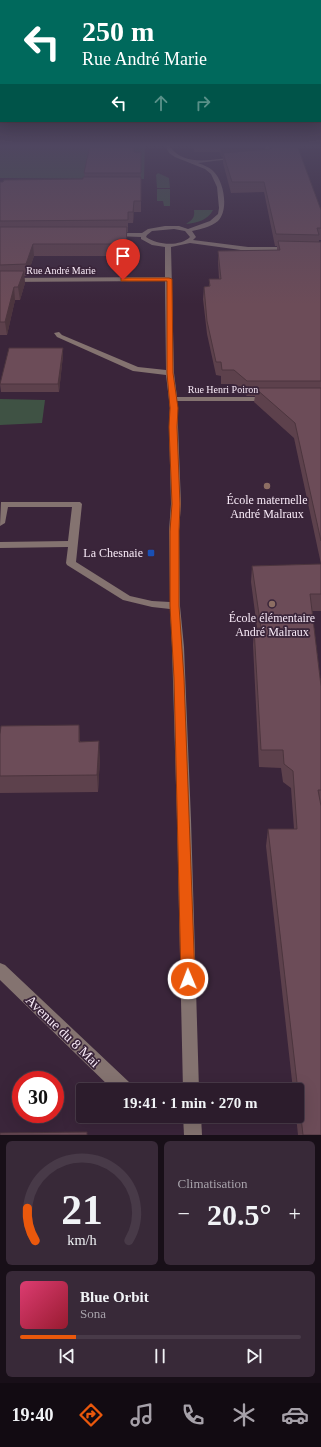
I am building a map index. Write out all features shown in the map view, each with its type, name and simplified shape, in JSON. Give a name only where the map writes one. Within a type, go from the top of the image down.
[{"type":"street","points":[[187,231],[204,226],[220,216],[223,208],[221,198]]},
{"type":"street","points":[[105,234],[143,235],[150,230],[174,228],[187,231],[193,236],[190,241]]},
{"type":"street","points":[[143,235],[144,239],[150,243],[168,245],[190,241],[248,249],[298,250]]},
{"type":"street","points":[[168,245],[170,373],[173,399],[176,504],[174,531],[175,606],[178,647],[184,820],[191,1083]]},
{"type":"street","name":"Rue André Marie","points":[[0,280],[169,279]]},
{"type":"street","points":[[58,333],[59,336],[136,369],[170,373]]},
{"type":"street","name":"Rue Henri Poiron","points":[[173,399],[273,399]]},
{"type":"street","points":[[0,523],[4,504],[77,504],[71,563],[127,598],[152,604],[175,606]]},
{"type":"street","points":[[0,545],[73,544]]},
{"type":"street","name":"Avenue du 8 Mai","points":[[0,970],[118,1083]]},
{"type":"street","points":[[192,1123],[193,1135]]},
{"type":"green space","points":[[157,198],[170,198],[170,206],[164,206],[163,201],[157,201]]},
{"type":"green space","points":[[194,210],[213,210],[202,220],[186,224],[193,218]]},
{"type":"green space","points":[[0,399],[45,400],[42,423],[0,425]]},
{"type":"building","points":[[0,198],[141,198],[141,201],[134,201],[133,212],[128,212],[128,220],[0,221]]},
{"type":"building","points":[[268,198],[317,198],[321,210],[321,228],[317,228],[319,235],[276,234]]},
{"type":"building","points":[[0,227],[127,227],[126,244],[33,244],[26,264],[0,265]]},
{"type":"building","points":[[278,241],[321,242],[321,381],[247,381],[234,370],[222,370],[221,362],[216,362],[207,321],[204,287],[210,286],[209,279],[221,279],[218,251],[280,250]]},
{"type":"building","points":[[0,271],[24,271],[18,287],[14,287],[5,322],[0,322]]},
{"type":"building","points":[[9,348],[63,348],[58,384],[0,384]]},
{"type":"building","points":[[255,388],[321,388],[321,541],[295,423]]},
{"type":"building","points":[[321,564],[321,594],[310,594],[321,686],[321,790],[318,790],[321,806],[321,1135],[303,1135],[302,1123],[304,1123],[304,1083],[297,1083],[268,829],[297,829],[293,771],[284,764],[283,750],[261,750],[254,628],[261,628],[252,566]]},
{"type":"building","points":[[79,725],[79,742],[99,741],[97,775],[0,776],[1,726]]},
{"type":"building","points":[[87,1132],[87,1135],[0,1135],[0,1133]]},
{"type":"place","name":"École maternelle André Malraux","points":[[267,486]]},
{"type":"place","name":"La Chesnaie","points":[[151,553]]},
{"type":"place","name":"École élémentaire André Malraux","points":[[272,604]]},
{"type":"route","points":[[123,280],[169,279],[170,373],[174,408],[173,427],[176,504],[174,531],[175,606],[178,647],[188,979]]}]
